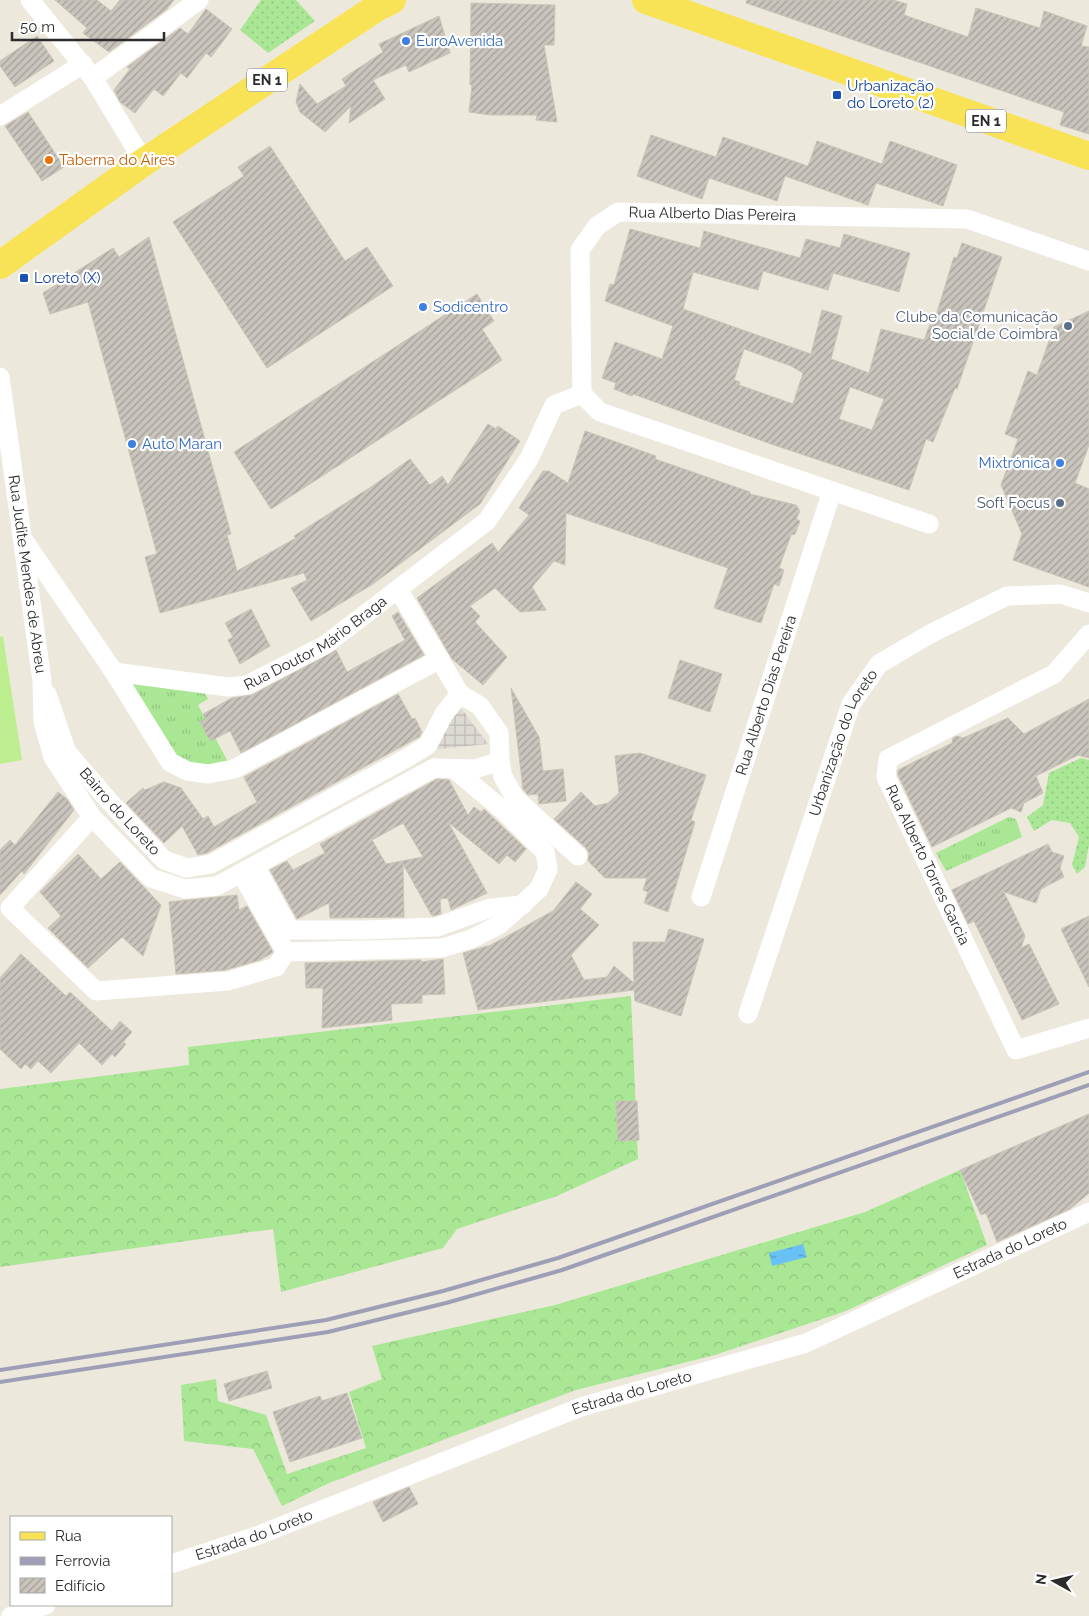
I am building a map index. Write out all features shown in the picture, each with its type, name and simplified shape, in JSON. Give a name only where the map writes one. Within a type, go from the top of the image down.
[{"type":"main road","name":"EN 1","points":[[0,265],[144,162],[376,8],[392,0]]},
{"type":"main road","name":"EN 1","points":[[646,0],[1089,156]]},
{"type":"street","points":[[30,0],[88,71],[144,162]]},
{"type":"street","points":[[0,116],[88,71],[199,0]]},
{"type":"street","name":"Rua Alberto Dias Pereira","points":[[582,394],[580,250],[597,226],[618,212],[967,219],[1089,261]]},
{"type":"street","name":"Rua Judite Mendes de Abreu","points":[[0,377],[24,539],[42,681]]},
{"type":"street","points":[[582,394],[600,412],[929,524]]},
{"type":"street","name":"Rua Doutor Mário Braga","points":[[114,672],[228,686],[247,685],[325,645],[487,521],[529,459],[554,405],[582,394]]},
{"type":"street","name":"Rua Alberto Dias Pereira","points":[[701,897],[832,491]]},
{"type":"street","points":[[24,539],[114,672],[170,762],[187,771],[208,774],[234,769],[440,659]]},
{"type":"street","points":[[398,589],[460,694],[480,706],[499,734],[500,761],[503,777],[515,798],[578,856]]},
{"type":"street","name":"Urbanização do Loreto","points":[[748,1014],[851,704],[879,664],[930,634],[1006,596],[1060,594],[1089,603]]},
{"type":"street","name":"Rua Alberto Torres Garcia","points":[[1089,634],[1054,674],[888,759],[886,777],[1016,1050],[1089,1028]]},
{"type":"street","name":"Bairro do Loreto","points":[[42,681],[67,752],[164,860],[187,868],[210,864],[428,745],[444,714],[460,694]]},
{"type":"street","name":"Bairro do Loreto","points":[[42,681],[43,722],[53,757],[92,817],[152,878],[185,889],[217,886],[434,768],[475,769],[500,761]]},
{"type":"street","points":[[248,869],[286,952],[442,948],[471,939],[499,925],[539,890],[548,869],[545,852],[504,811],[454,769]]},
{"type":"street","name":"Bairro do Loreto","points":[[92,817],[10,908],[96,991],[228,981],[276,967],[286,952]]},
{"type":"street","points":[[248,869],[290,930],[364,930],[437,927],[490,908],[523,904]]},
{"type":"street","name":"Estrada do Loreto","points":[[172,1564],[259,1535],[581,1407],[806,1343],[1089,1212]]},
{"type":"street","points":[[11,1616],[43,1606]]},
{"type":"green space","points":[[261,0],[296,0],[315,21],[268,53],[240,30]]},
{"type":"green space","points":[[3,636],[22,760],[0,764],[0,637]]},
{"type":"green space","points":[[128,682],[203,689],[208,699],[198,705],[228,762],[208,768],[174,758]]},
{"type":"green space","points":[[1081,758],[1089,760],[1089,845],[1085,867],[1077,874],[1072,865],[1079,837],[1070,823],[1052,820],[1034,831],[1027,817],[1043,805],[1049,773]]},
{"type":"green space","points":[[1009,817],[1016,819],[1022,837],[946,871],[936,853]]},
{"type":"green space","points":[[631,996],[638,1159],[557,1196],[457,1229],[443,1248],[281,1292],[273,1229],[0,1267],[0,1089],[189,1065],[188,1047]]},
{"type":"green space","points":[[960,1170],[987,1245],[846,1311],[715,1355],[576,1390],[329,1483],[282,1506],[253,1449],[184,1441],[181,1385],[216,1379],[218,1401],[266,1415],[287,1474],[366,1448],[349,1392],[382,1379],[372,1346],[555,1305],[865,1212]]},
{"type":"shaded area","points":[[455,707],[461,708],[488,744],[430,750]]},
{"type":"water","points":[[803,1244],[807,1257],[772,1266],[769,1253]]},
{"type":"building","points":[[55,0],[97,0],[111,11],[120,0],[174,0],[166,10],[109,52],[83,33],[87,28]]},
{"type":"building","points":[[747,0],[893,0],[907,4],[904,15],[968,37],[976,8],[1040,28],[1044,11],[1087,26],[1081,46],[1089,47],[1089,134],[1060,125],[1064,112],[746,3]]},
{"type":"building","points":[[471,3],[555,5],[554,45],[544,45],[557,122],[536,120],[537,115],[491,115],[469,112],[472,85],[470,85]]},
{"type":"building","points":[[206,9],[232,29],[211,57],[206,53],[187,78],[181,73],[163,96],[154,89],[135,113],[120,102],[114,90],[130,69],[127,67],[180,28],[188,34]]},
{"type":"building","points":[[439,16],[450,53],[409,72],[406,65],[373,80],[385,99],[349,123],[351,106],[325,132],[300,112],[296,102],[300,84],[317,104],[346,86],[342,79],[383,52],[379,44]]},
{"type":"building","points":[[37,36],[54,61],[15,87],[0,66],[0,61]]},
{"type":"building","points":[[28,112],[64,167],[42,181],[5,126]]},
{"type":"building","points":[[651,135],[716,157],[723,137],[808,166],[817,141],[882,164],[890,141],[957,165],[943,206],[876,183],[868,205],[785,176],[777,201],[709,178],[702,199],[637,176]]},
{"type":"building","points":[[270,146],[345,261],[367,247],[393,286],[267,368],[173,222],[244,176],[238,167]]},
{"type":"building","points":[[630,229],[700,248],[704,231],[800,258],[806,239],[840,248],[844,234],[910,253],[899,292],[833,273],[828,290],[763,271],[758,290],[693,272],[683,309],[811,354],[822,310],[842,316],[831,359],[869,373],[881,329],[924,340],[930,324],[933,325],[954,257],[957,258],[962,243],[1002,257],[957,389],[955,388],[933,442],[926,439],[909,490],[614,389],[616,383],[602,378],[615,342],[662,359],[673,326],[605,301],[610,284],[614,285]],"holes":[[[744,349],[791,366],[803,373],[793,404],[739,385],[740,382],[734,380]],[[850,387],[884,399],[872,430],[839,419]]]},
{"type":"building","points":[[149,237],[231,534],[227,535],[237,571],[296,538],[294,536],[374,485],[410,459],[430,485],[442,476],[448,485],[488,424],[496,429],[498,426],[520,441],[480,504],[373,584],[311,621],[291,588],[307,580],[304,573],[160,613],[145,557],[157,554],[88,302],[50,314],[43,293],[113,248],[119,257]]},
{"type":"building","points":[[477,294],[494,321],[482,329],[502,360],[271,509],[234,452]]},
{"type":"building","points":[[1089,311],[1089,445],[1075,483],[1089,489],[1089,587],[1013,560],[1022,534],[1001,485],[1018,439],[1005,434],[1028,371],[1037,375],[1054,327]]},
{"type":"building","points":[[585,431],[656,456],[655,459],[750,492],[750,494],[796,505],[800,511],[796,519],[800,521],[795,534],[791,535],[779,568],[784,570],[779,586],[774,584],[761,623],[714,608],[728,568],[566,513],[565,565],[554,561],[532,587],[546,610],[520,612],[495,588],[470,606],[480,616],[475,622],[507,657],[483,685],[452,659],[417,598],[492,543],[498,552],[529,515],[519,508],[543,471],[549,471],[568,483]]},
{"type":"building","points":[[251,609],[270,646],[240,664],[228,640],[233,637],[225,623]]},
{"type":"building","points":[[398,612],[424,655],[241,753],[230,731],[210,741],[200,722],[206,719],[203,714],[232,698],[252,695],[336,650],[347,672],[405,640],[392,616]]},
{"type":"building","points":[[680,660],[722,674],[710,712],[668,698]]},
{"type":"building","points":[[511,688],[539,737],[543,771],[563,769],[566,801],[539,804],[538,794],[528,795],[523,789]]},
{"type":"building","points":[[398,694],[412,719],[415,718],[422,732],[419,737],[207,853],[198,855],[182,826],[164,843],[126,803],[143,788],[145,790],[164,782],[181,788],[203,819],[208,816],[214,827],[257,802],[244,777]]},
{"type":"building","points":[[1089,699],[1089,758],[1078,755],[1036,776],[1043,793],[1024,803],[1021,812],[1011,808],[932,847],[898,775],[898,770],[952,743],[953,738],[957,736],[963,738],[1008,718],[1024,734]]},
{"type":"building","points":[[640,753],[706,775],[691,820],[695,822],[668,912],[644,903],[648,892],[643,890],[647,878],[605,878],[588,861],[589,853],[586,848],[554,819],[581,792],[595,806],[608,803],[619,793],[615,756]]},
{"type":"building","points":[[437,779],[449,780],[468,815],[474,807],[481,812],[484,809],[526,849],[515,862],[507,855],[499,864],[448,822],[487,893],[451,910],[448,898],[440,899],[441,914],[432,916],[403,864],[404,917],[330,918],[329,903],[297,919],[270,870],[287,861],[293,870],[325,853],[320,844]],"holes":[[[403,823],[423,857],[386,864],[372,840]]]},
{"type":"building","points":[[58,792],[67,799],[74,810],[24,874],[22,871],[0,895],[0,850],[10,840],[15,845]]},
{"type":"building","points":[[1048,844],[1052,852],[1064,856],[1060,868],[1064,877],[1041,889],[1036,903],[1004,892],[1025,936],[1021,948],[1029,944],[1059,1004],[1022,1020],[974,921],[968,924],[952,890]]},
{"type":"building","points":[[78,854],[101,879],[120,862],[161,905],[143,956],[122,937],[88,968],[48,928],[61,916],[40,892]]},
{"type":"building","points":[[576,882],[592,894],[580,909],[599,925],[571,955],[584,980],[607,977],[614,966],[634,983],[633,942],[665,942],[669,929],[704,939],[681,1016],[635,1001],[634,990],[478,1010],[463,953],[491,945],[553,911]]},
{"type":"building","points":[[237,895],[239,910],[247,906],[273,952],[260,960],[226,970],[176,974],[169,902]]},
{"type":"building","points":[[1089,916],[1089,987],[1061,929]]},
{"type":"building","points":[[21,954],[66,996],[70,992],[112,1031],[120,1021],[132,1032],[123,1042],[126,1044],[115,1057],[112,1054],[102,1065],[79,1043],[51,1073],[38,1061],[31,1069],[25,1064],[21,1069],[0,1049],[0,978]]},
{"type":"building","points":[[443,959],[445,994],[422,995],[422,1003],[391,1004],[392,1020],[322,1028],[323,988],[306,988],[305,963],[421,960],[421,962]]},
{"type":"building","points":[[616,1101],[637,1101],[639,1140],[618,1141]]},
{"type":"building","points":[[1089,1114],[1089,1193],[1070,1209],[997,1242],[986,1213],[981,1215],[960,1170]]},
{"type":"building","points":[[267,1371],[272,1388],[229,1401],[224,1384]]},
{"type":"building","points":[[347,1393],[362,1438],[290,1462],[273,1412],[320,1396],[322,1401]]},
{"type":"building","points":[[409,1487],[418,1504],[383,1522],[373,1502]]},
{"type":"railway","points":[[0,1370],[326,1320],[443,1291],[558,1258],[1089,1072]]},
{"type":"railway","points":[[0,1382],[328,1332],[446,1303],[562,1270],[1089,1085]]},
{"type":"place","name":"EuroAvenida","points":[[406,41]]},
{"type":"place","name":"Urbanização do Loreto (2)","points":[[837,95]]},
{"type":"place","name":"Taberna do Aires","points":[[49,160]]},
{"type":"place","name":"Loreto (X)","points":[[24,278]]},
{"type":"place","name":"Sodicentro","points":[[423,307]]},
{"type":"place","name":"Clube da Comunicação Social de Coimbra","points":[[1068,326]]},
{"type":"place","name":"Auto Maran","points":[[132,444]]},
{"type":"place","name":"Mixtrónica","points":[[1060,463]]},
{"type":"place","name":"Soft Focus","points":[[1060,503]]}]
